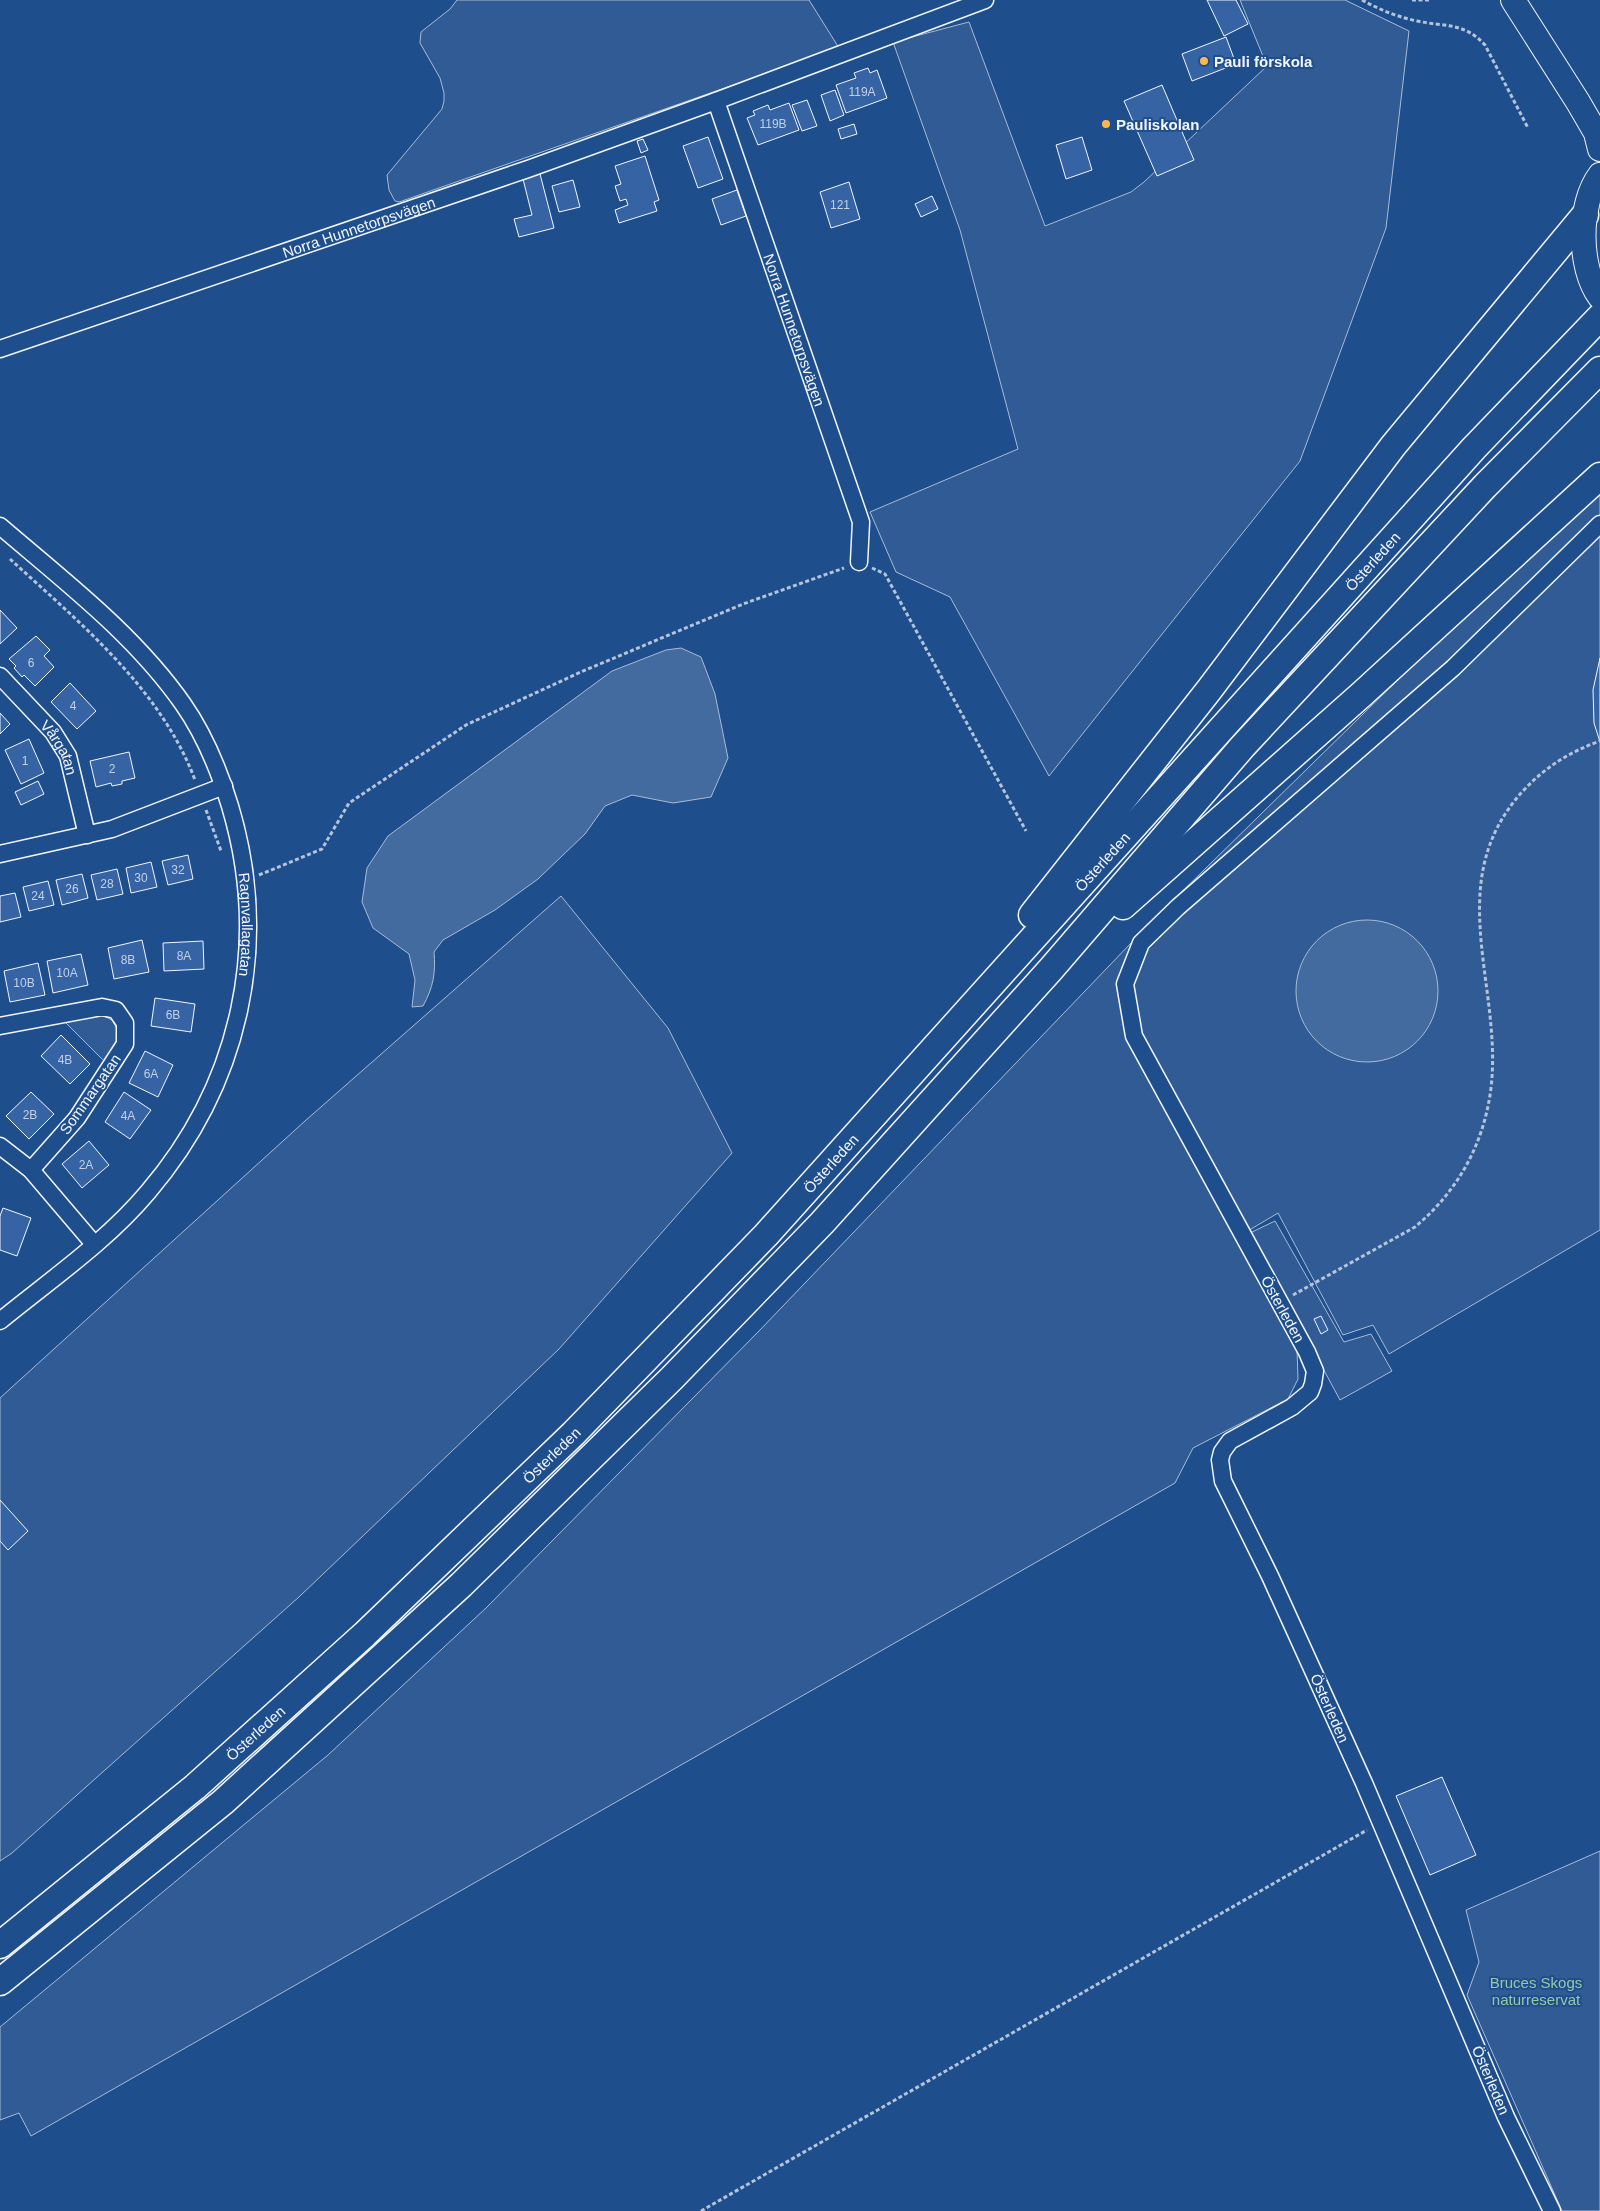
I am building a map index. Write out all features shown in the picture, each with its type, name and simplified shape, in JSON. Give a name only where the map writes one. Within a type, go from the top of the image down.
[{"type":"main road","points":[[914,1071],[1008,945],[1209,690],[1393,446],[1585,215]]},
{"type":"main road","name":"Österleden","points":[[0,1945],[195,1788],[372,1628],[573,1434],[766,1235],[1474,448],[1600,317]]},
{"type":"main road","name":"Österleden","points":[[0,1982],[223,1802],[461,1585],[672,1378],[822,1223],[1051,969],[1243,746],[1485,486],[1600,370]]},
{"type":"main road","points":[[1051,969],[1253,791],[1600,476]]},
{"type":"street","name":"Norra Hunnetorpsvägen","points":[[0,348],[316,242],[716,102],[985,0]]},
{"type":"street","points":[[1513,0],[1578,102],[1596,133],[1600,149]]},
{"type":"street","name":"Norra Hunnetorpsvägen","points":[[716,102],[861,522],[858,562]]},
{"type":"street","points":[[1578,102],[1600,118]]},
{"type":"street","points":[[1599,170],[1585,215],[1583,238],[1586,260],[1600,297]]},
{"type":"street","name":"Österleden","points":[[1552,2211],[1506,2117],[1381,1821],[1270,1576],[1227,1492],[1220,1470],[1222,1452],[1230,1441],[1299,1402],[1307,1395],[1313,1384],[1314,1371],[1310,1359],[1280,1302],[1134,1036],[1125,984],[1141,943],[1178,907],[1453,668],[1600,524]]},
{"type":"street","name":"Ragnvallagatan","points":[[0,526],[110,622],[157,671],[184,704],[201,734],[224,786],[234,820],[246,880],[250,930],[243,994],[226,1060],[201,1117],[168,1167],[147,1194],[94,1244],[0,1321]]},
{"type":"street","name":"Vårgatan","points":[[0,676],[53,732],[68,756],[87,835]]},
{"type":"street","points":[[0,854],[112,829],[224,786]]},
{"type":"street","name":"Sommargatan","points":[[0,1026],[102,1007],[116,1010],[125,1023],[125,1044],[114,1063],[77,1118],[31,1170]]},
{"type":"street","points":[[0,1146],[31,1170],[94,1244]]},
{"type":"path","points":[[1362,0],[1381,10],[1405,18],[1452,26],[1467,30],[1476,36],[1485,45],[1528,128]]},
{"type":"path","points":[[1412,0],[1429,0]]},
{"type":"path","points":[[7,557],[84,627],[134,680],[173,734],[185,756],[224,858]]},
{"type":"path","points":[[246,880],[322,849],[349,802],[466,725],[583,671],[743,604],[858,562],[885,574],[1026,831]]},
{"type":"path","points":[[1280,1302],[1415,1227],[1432,1213],[1451,1191],[1469,1163],[1484,1124],[1491,1087],[1492,1063],[1478,910],[1483,866],[1500,821],[1514,801],[1553,764],[1574,751],[1600,742]]},
{"type":"path","points":[[701,2211],[1381,1821]]},
{"type":"shaded area","points":[[457,0],[809,0],[839,48],[399,202],[395,201],[389,190],[387,175],[442,109],[444,101],[440,78],[420,43],[421,32],[450,9]]},
{"type":"shaded area","points":[[1240,0],[1345,0],[1409,31],[1386,228],[1300,461],[1049,776],[950,597],[896,572],[870,512],[1018,449],[960,230],[893,42],[969,22],[1045,226],[1131,192],[1267,66]]},
{"type":"shaded area","points":[[1600,490],[1600,1230],[1389,1354],[1373,1325],[1343,1335],[1278,1213],[1236,1238],[1297,1350],[1298,1379],[1288,1399],[1193,1448],[1175,1483],[31,2136],[19,2113],[0,2120],[0,2027],[328,1755],[486,1608],[759,1331],[1155,918],[1515,565]]},
{"type":"shaded area","points":[[681,648],[701,657],[715,694],[728,758],[711,797],[673,803],[632,795],[605,806],[585,834],[538,879],[495,910],[443,940],[434,952],[435,967],[433,980],[423,1006],[412,1007],[415,980],[409,954],[373,928],[362,902],[367,868],[388,836],[612,671],[666,650]]},
{"type":"shaded area","points":[[561,896],[668,1028],[732,1153],[559,1349],[300,1596],[12,1853],[0,1861],[0,1398],[305,1121]]},
{"type":"shaded area","points":[[1367,920],[1394,926],[1406,932],[1417,941],[1426,952],[1432,964],[1438,991],[1432,1018],[1426,1030],[1417,1041],[1406,1050],[1394,1056],[1367,1062],[1340,1056],[1328,1050],[1317,1041],[1308,1030],[1302,1018],[1296,991],[1302,964],[1308,952],[1317,941],[1328,932],[1340,926]]},
{"type":"shaded area","points":[[94,1013],[112,1020],[116,1027],[118,1037],[106,1063],[64,1021]]},
{"type":"shaded area","points":[[1275,1221],[1344,1342],[1371,1334],[1392,1371],[1340,1400],[1250,1233]]},
{"type":"shaded area","name":"Bruces Skogs naturreservat","points":[[1600,1851],[1600,2211],[1562,2211],[1467,1995],[1479,1962],[1466,1910]]},
{"type":"building","points":[[1207,0],[1236,0],[1248,24],[1224,36]]},
{"type":"building","points":[[1226,37],[1236,64],[1192,81],[1182,54]]},
{"type":"building","points":[[868,68],[870,73],[877,70],[887,98],[846,113],[836,85],[856,78],[854,73]]},
{"type":"building","points":[[1162,85],[1194,160],[1157,176],[1124,101]]},
{"type":"building","points":[[835,90],[844,115],[830,121],[821,95]]},
{"type":"building","points":[[807,100],[817,126],[802,131],[792,105]]},
{"type":"building","points":[[789,103],[799,130],[758,145],[747,118],[755,115],[753,111],[768,105],[770,110]]},
{"type":"building","points":[[854,124],[857,134],[841,139],[838,129]]},
{"type":"building","points":[[708,137],[723,179],[698,188],[683,146]]},
{"type":"building","points":[[1082,137],[1092,170],[1066,179],[1056,145]]},
{"type":"building","points":[[643,139],[648,150],[641,153],[637,141]]},
{"type":"building","points":[[645,156],[659,200],[654,202],[657,211],[619,223],[615,210],[628,205],[626,199],[620,201],[615,186],[621,184],[615,166]]},
{"type":"building","points":[[540,174],[554,228],[519,237],[514,219],[532,215],[523,179]]},
{"type":"building","points":[[573,180],[580,207],[559,212],[552,186]]},
{"type":"building","points":[[849,182],[860,219],[831,228],[820,192]]},
{"type":"building","points":[[737,190],[746,216],[721,225],[712,199]]},
{"type":"building","points":[[932,196],[938,209],[921,217],[915,204]]},
{"type":"building","points":[[0,610],[17,628],[0,644]]},
{"type":"building","points":[[36,636],[50,650],[44,656],[54,667],[35,686],[24,675],[22,677],[14,668],[16,666],[9,659]]},
{"type":"building","points":[[1600,658],[1600,742],[1594,723],[1593,690]]},
{"type":"building","points":[[70,683],[96,711],[77,729],[51,702]]},
{"type":"building","points":[[0,713],[10,724],[0,734]]},
{"type":"building","points":[[29,739],[44,773],[21,784],[5,750]]},
{"type":"building","points":[[129,752],[135,778],[122,781],[122,784],[112,786],[111,783],[96,787],[90,761]]},
{"type":"building","points":[[38,781],[44,794],[21,805],[15,792]]},
{"type":"building","points":[[188,855],[193,879],[168,885],[162,861]]},
{"type":"building","points":[[151,862],[157,887],[131,893],[126,868]]},
{"type":"building","points":[[117,869],[123,894],[97,900],[91,875]]},
{"type":"building","points":[[82,874],[88,898],[62,905],[56,880]]},
{"type":"building","points":[[48,881],[54,905],[29,911],[23,887]]},
{"type":"building","points":[[15,893],[21,917],[0,922],[0,896]]},
{"type":"building","points":[[142,940],[149,972],[114,979],[108,948]]},
{"type":"building","points":[[203,941],[204,969],[164,971],[163,943]]},
{"type":"building","points":[[81,954],[88,985],[53,993],[47,961]]},
{"type":"building","points":[[38,963],[45,995],[10,1002],[4,971]]},
{"type":"building","points":[[155,998],[195,1004],[191,1032],[151,1026]]},
{"type":"building","points":[[61,1035],[90,1064],[70,1084],[41,1056]]},
{"type":"building","points":[[145,1051],[173,1065],[158,1097],[129,1083]]},
{"type":"building","points":[[31,1092],[54,1114],[29,1139],[6,1116]]},
{"type":"building","points":[[124,1092],[151,1110],[130,1139],[105,1122]]},
{"type":"building","points":[[89,1141],[109,1165],[82,1188],[62,1164]]},
{"type":"building","points":[[3,1208],[31,1218],[17,1256],[0,1250],[0,1216]]},
{"type":"building","points":[[1321,1316],[1328,1330],[1321,1334],[1314,1319]]},
{"type":"building","points":[[0,1500],[28,1531],[8,1550],[0,1541]]},
{"type":"building","points":[[1442,1777],[1476,1855],[1430,1875],[1396,1796]]},
{"type":"place","name":"Pauli förskola","points":[[1204,61]]},
{"type":"place","name":"Pauliskolan","points":[[1106,124]]}]
